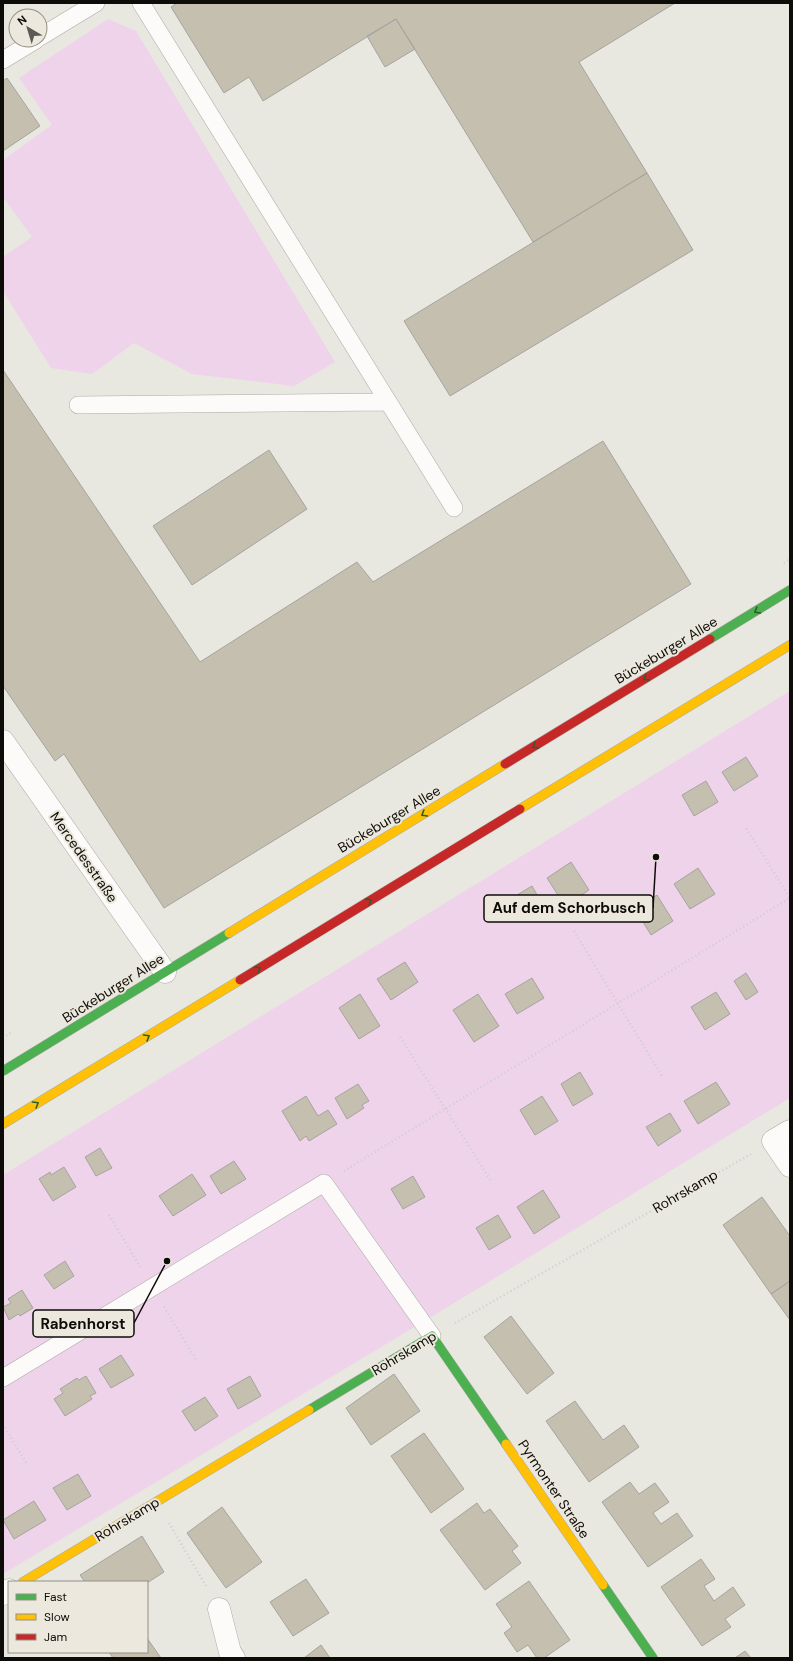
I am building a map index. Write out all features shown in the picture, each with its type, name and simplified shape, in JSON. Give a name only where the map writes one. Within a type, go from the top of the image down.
[{"type":"main road","name":"Bückeburger Allee","points":[[3,1071],[790,590]]},
{"type":"main road","points":[[3,1124],[790,645]]},
{"type":"main road","name":"Rohrskamp","points":[[25,1581],[432,1336]]},
{"type":"main road","name":"Pyrmonter Straße","points":[[432,1336],[653,1658]]},
{"type":"street","name":"Mercedesstraße","points":[[3,741],[164,972]]},
{"type":"street","points":[[781,1136],[790,1166]]},
{"type":"street","points":[[219,1609],[230,1652],[234,1658]]},
{"type":"lane","points":[[48,32],[96,3]]},
{"type":"lane","points":[[141,3],[454,508]]},
{"type":"lane","points":[[3,60],[23,48]]},
{"type":"lane","points":[[78,405],[387,402]]},
{"type":"lane","points":[[3,1378],[324,1183],[432,1336]]},
{"type":"path","points":[[324,1183],[790,898],[746,828]]},
{"type":"path","points":[[574,931],[663,1078]]},
{"type":"path","points":[[400,1037],[491,1181]]},
{"type":"path","name":"Rohrskamp","points":[[432,1336],[781,1136]]},
{"type":"path","points":[[3,1424],[27,1464]]},
{"type":"path","points":[[156,1502],[219,1609]]},
{"type":"shaded area","points":[[108,19],[136,31],[335,362],[294,386],[192,374],[134,343],[92,374],[51,368],[3,291],[3,257],[32,237],[3,197],[3,160],[52,125],[19,78]]},
{"type":"shaded area","points":[[790,691],[790,1098],[441,1311],[3,1574],[3,1175]]},
{"type":"building","points":[[177,3],[675,3],[579,62],[647,173],[533,242],[396,19],[263,101],[249,77],[224,93],[171,7]]},
{"type":"building","points":[[396,19],[415,49],[385,67],[367,36]]},
{"type":"building","points":[[7,78],[40,126],[3,151],[3,81]]},
{"type":"building","points":[[647,173],[693,250],[450,396],[404,321]]},
{"type":"building","points":[[3,370],[200,662],[357,562],[373,582],[603,441],[691,584],[164,908],[64,754],[55,761],[3,686]]},
{"type":"building","points":[[269,450],[307,509],[192,585],[153,526]]},
{"type":"building","points":[[746,757],[758,776],[734,791],[722,772]]},
{"type":"building","points":[[706,781],[718,802],[694,816],[682,795]]},
{"type":"building","points":[[571,862],[589,890],[565,906],[547,878]]},
{"type":"building","points":[[698,868],[715,894],[690,909],[674,884]]},
{"type":"building","points":[[532,886],[545,909],[529,918],[517,895]]},
{"type":"building","points":[[657,895],[673,921],[651,935],[635,909]]},
{"type":"building","points":[[405,962],[418,982],[391,1000],[377,979]]},
{"type":"building","points":[[746,973],[758,992],[746,1000],[734,981]]},
{"type":"building","points":[[532,978],[544,998],[517,1014],[505,994]]},
{"type":"building","points":[[716,992],[730,1014],[705,1030],[691,1007]]},
{"type":"building","points":[[360,994],[380,1026],[359,1039],[339,1008]]},
{"type":"building","points":[[478,994],[499,1026],[474,1042],[453,1010]]},
{"type":"building","points":[[580,1072],[593,1094],[573,1106],[561,1084]]},
{"type":"building","points":[[716,1082],[730,1104],[698,1124],[684,1101]]},
{"type":"building","points":[[358,1084],[369,1101],[362,1105],[364,1108],[347,1119],[335,1098]]},
{"type":"building","points":[[306,1096],[318,1116],[328,1110],[337,1124],[309,1141],[306,1136],[300,1141],[282,1111]]},
{"type":"building","points":[[542,1096],[558,1121],[535,1135],[520,1110]]},
{"type":"building","points":[[670,1113],[681,1131],[658,1146],[646,1127]]},
{"type":"building","points":[[100,1148],[112,1168],[96,1176],[85,1157]]},
{"type":"building","points":[[234,1161],[246,1179],[221,1194],[210,1176]]},
{"type":"building","points":[[64,1167],[76,1187],[53,1201],[39,1179],[50,1172],[51,1175]]},
{"type":"building","points":[[192,1174],[206,1195],[173,1216],[159,1196]]},
{"type":"building","points":[[413,1176],[425,1197],[403,1209],[391,1189]]},
{"type":"building","points":[[543,1190],[560,1217],[534,1234],[517,1207]]},
{"type":"building","points":[[762,1197],[790,1236],[790,1281],[771,1294],[723,1225]]},
{"type":"building","points":[[498,1215],[511,1237],[489,1250],[476,1228]]},
{"type":"building","points":[[65,1261],[74,1276],[54,1289],[44,1275]]},
{"type":"building","points":[[790,1281],[790,1320],[771,1294]]},
{"type":"building","points":[[22,1290],[33,1308],[20,1316],[18,1314],[9,1320],[3,1307],[11,1303],[8,1299]]},
{"type":"building","points":[[511,1316],[554,1373],[527,1394],[484,1337]]},
{"type":"building","points":[[121,1355],[134,1375],[111,1388],[99,1369]]},
{"type":"building","points":[[394,1374],[420,1411],[371,1445],[346,1408]]},
{"type":"building","points":[[86,1376],[96,1393],[90,1396],[92,1399],[65,1416],[54,1399],[63,1393],[60,1389],[77,1378],[79,1380]]},
{"type":"building","points":[[250,1376],[261,1396],[238,1409],[227,1389]]},
{"type":"building","points":[[205,1397],[218,1416],[195,1431],[182,1411]]},
{"type":"building","points":[[575,1401],[603,1440],[624,1425],[639,1447],[589,1482],[546,1421]]},
{"type":"building","points":[[424,1433],[464,1489],[431,1513],[391,1456]]},
{"type":"building","points":[[78,1474],[91,1496],[67,1510],[53,1488]]},
{"type":"building","points":[[630,1482],[639,1494],[655,1483],[669,1502],[653,1513],[661,1524],[677,1513],[693,1536],[648,1567],[602,1502]]},
{"type":"building","points":[[34,1501],[46,1520],[14,1539],[3,1520]]},
{"type":"building","points":[[477,1503],[484,1513],[490,1509],[518,1546],[512,1551],[521,1563],[485,1590],[440,1530]]},
{"type":"building","points":[[222,1507],[262,1562],[226,1588],[187,1533]]},
{"type":"building","points":[[142,1536],[164,1572],[148,1582],[148,1581],[84,1581],[80,1575]]},
{"type":"building","points":[[701,1559],[715,1579],[704,1586],[714,1601],[733,1587],[745,1605],[725,1619],[731,1627],[702,1646],[661,1587]]},
{"type":"building","points":[[306,1579],[329,1613],[293,1636],[270,1602]]},
{"type":"building","points":[[529,1581],[570,1640],[544,1658],[537,1658],[528,1645],[517,1652],[504,1633],[512,1627],[496,1604]]},
{"type":"building","points":[[148,1639],[161,1658],[113,1658],[110,1653],[148,1653]]},
{"type":"building","points":[[321,1645],[330,1658],[304,1658]]},
{"type":"building","points":[[745,1651],[751,1658],[735,1658]]},
{"type":"traffic: fast","points":[[710,639],[790,590]]},
{"type":"traffic: fast","points":[[3,1071],[229,933]]},
{"type":"traffic: fast","points":[[309,1410],[432,1336],[506,1444]]},
{"type":"traffic: fast","points":[[603,1585],[653,1658]]},
{"type":"traffic: slow","points":[[520,809],[790,645]]},
{"type":"traffic: slow","points":[[229,933],[505,764]]},
{"type":"traffic: slow","points":[[3,1124],[240,980]]},
{"type":"traffic: slow","points":[[25,1581],[309,1410]]},
{"type":"traffic: slow","points":[[506,1444],[603,1585]]},
{"type":"traffic: jam","points":[[505,764],[710,639]]},
{"type":"traffic: jam","points":[[240,980],[520,809]]},
{"type":"place","name":"Auf dem Schorbusch","points":[[656,857]]},
{"type":"place","name":"Rabenhorst","points":[[167,1261]]}]
